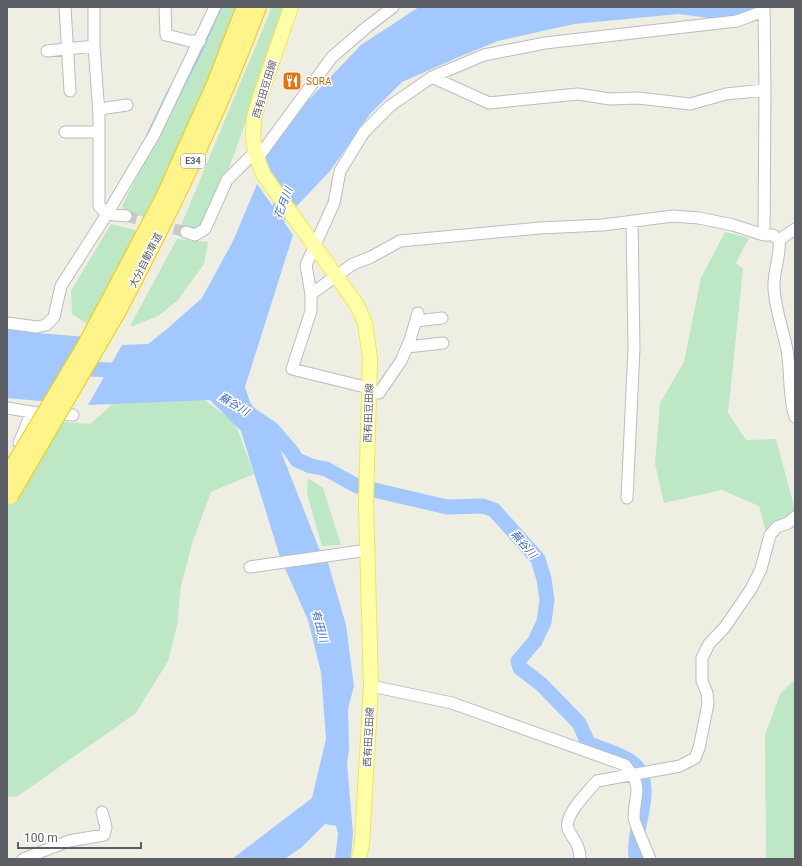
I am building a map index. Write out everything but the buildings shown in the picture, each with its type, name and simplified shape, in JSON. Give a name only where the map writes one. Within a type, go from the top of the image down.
[{"type":"highway","name":"大分自動車道","points":[[7,477],[81,352],[112,309],[215,84],[246,7]]},
{"type":"highway","name":"大分自動車道","points":[[8,498],[112,309],[175,202],[226,89],[258,7]]},
{"type":"main road","name":"西有田豆田線","points":[[291,7],[254,118],[252,135],[256,156],[263,174],[357,306],[365,323],[370,358],[366,503],[371,686],[359,859]]},
{"type":"street","points":[[65,7],[70,91]]},
{"type":"street","points":[[94,7],[94,46],[99,109],[99,206],[108,214],[126,216]]},
{"type":"street","points":[[165,7],[166,35],[195,42]]},
{"type":"street","points":[[7,323],[37,327],[46,325],[54,317],[61,286],[108,214],[154,136],[195,42],[215,7]]},
{"type":"street","points":[[186,232],[195,235],[205,229],[227,180],[256,156],[332,57],[393,7]]},
{"type":"street","points":[[442,318],[417,317],[401,361],[379,393],[292,369],[311,311],[311,294],[306,266],[314,244],[334,203],[340,171],[364,132],[390,106],[432,77],[484,55],[519,47],[737,21],[764,9],[764,235]]},
{"type":"street","points":[[46,51],[94,46]]},
{"type":"street","points":[[432,77],[489,103],[578,94],[610,99],[638,98],[690,104],[726,94],[765,90]]},
{"type":"street","points":[[99,109],[127,105]]},
{"type":"street","points":[[65,132],[99,132]]},
{"type":"street","points":[[311,294],[352,264],[371,257],[400,241],[540,228],[603,225],[673,216],[699,218],[733,225],[764,235],[773,234],[779,240],[781,250],[774,286],[776,308],[787,351],[789,390],[795,417]]},
{"type":"street","points":[[627,498],[634,348],[632,221]]},
{"type":"street","points":[[779,240],[795,229]]},
{"type":"street","points":[[407,347],[443,343]]},
{"type":"street","points":[[7,408],[32,412],[73,415]]},
{"type":"street","points":[[19,442],[32,412]]},
{"type":"street","points":[[580,859],[580,850],[567,828],[568,816],[596,781],[680,766],[695,758],[699,748],[708,704],[707,693],[702,681],[702,658],[709,644],[725,627],[751,589],[761,569],[770,535],[777,527],[788,523],[795,517]]},
{"type":"street","points":[[250,567],[368,550]]},
{"type":"street","points":[[371,686],[452,703],[625,765],[637,773]]},
{"type":"street","points":[[637,773],[638,789],[634,819],[650,859]]},
{"type":"street","points":[[23,859],[69,841],[104,835],[106,831],[102,812]]},
{"type":"green space","points":[[222,7],[244,7],[152,219],[125,212],[122,206]]},
{"type":"green space","points":[[272,7],[288,7],[226,176],[204,226],[194,231],[180,228]]},
{"type":"green space","points":[[111,224],[147,233],[100,327],[86,323],[72,314],[71,291]]},
{"type":"green space","points":[[725,232],[749,238],[736,263],[743,269],[728,413],[746,440],[776,439],[795,510],[766,532],[759,506],[722,490],[664,503],[655,464],[660,403],[684,362],[701,278]]},
{"type":"green space","points":[[177,239],[208,242],[204,264],[178,300],[158,316],[130,326]]},
{"type":"green space","points":[[194,392],[235,423],[254,474],[211,492],[192,544],[181,586],[177,626],[168,661],[136,713],[18,796],[7,797],[7,455],[14,457],[36,420],[90,424],[124,394]]},
{"type":"green space","points":[[308,478],[323,488],[341,545],[322,546],[307,494]]},
{"type":"green space","points":[[795,679],[795,859],[766,859],[765,735],[780,694]]},
{"type":"water","points":[[419,7],[760,7],[760,9],[716,19],[679,14],[574,24],[498,41],[461,56],[402,82],[370,114],[330,171],[295,208],[279,187],[265,159],[271,148],[299,110],[361,45]]},
{"type":"water","points":[[257,184],[293,235],[245,387],[250,402],[280,449],[320,551],[280,557],[241,431],[210,400],[88,405],[122,345],[148,344],[202,298],[233,241]]},
{"type":"water","points":[[7,327],[37,333],[88,337],[50,402],[7,398]]},
{"type":"water","name":"有田川","points":[[327,559],[346,625],[354,686],[348,709],[349,750],[347,763],[353,833],[351,857],[350,859],[335,859],[338,834],[336,826],[325,824],[302,847],[285,859],[232,859],[312,798],[326,739],[321,672],[308,620],[284,566]]},
{"type":"waterway","points":[[171,111],[199,56],[221,7]]},
{"type":"waterway","points":[[147,136],[170,88]]},
{"type":"waterway","name":"花月川","points":[[274,233],[286,189]]},
{"type":"waterway","name":"花月川","points":[[73,368],[127,371]]},
{"type":"waterway","name":"蕪谷川","points":[[247,412],[272,429],[297,460],[311,466],[326,469],[357,486],[447,507],[483,506],[494,510],[538,559],[544,579],[547,600],[544,622],[535,641],[518,661],[520,668],[541,684],[579,723],[588,743],[615,753],[630,761],[642,776],[644,795],[636,844],[637,859]]},
{"type":"tunnel","points":[[126,216],[186,232]]},
{"type":"place","name":"SORA","points":[[292,81]]}]
